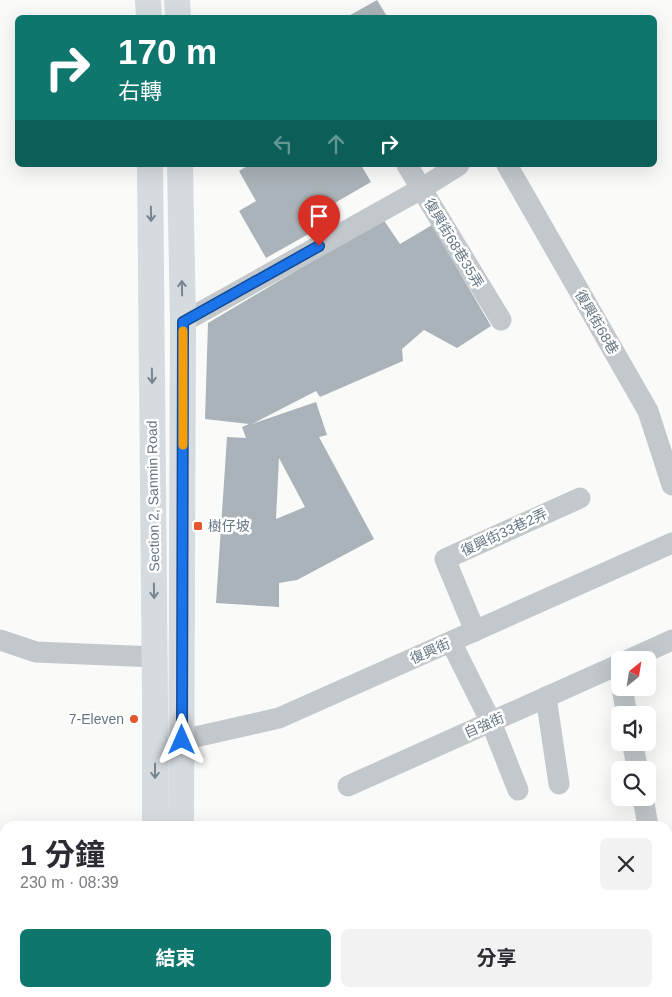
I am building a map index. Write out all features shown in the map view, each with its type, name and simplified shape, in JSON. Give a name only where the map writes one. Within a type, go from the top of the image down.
[{"type":"main road","points":[[148,0],[149,15]]},
{"type":"main road","name":"Section 2, Sanmin Road","points":[[150,167],[155,821]]},
{"type":"main road","name":"Section 2, Sanmin Road","points":[[180,167],[183,322],[181,821]]},
{"type":"lane","name":"復興街68巷35弄","points":[[408,167],[501,320]]},
{"type":"lane","points":[[183,322],[421,189],[456,167]]},
{"type":"lane","name":"復興街68巷","points":[[507,167],[648,411],[672,485]]},
{"type":"lane","name":"復興街33巷2弄","points":[[475,631],[445,559],[580,498]]},
{"type":"lane","name":"復興街","points":[[182,740],[279,718],[672,543]]},
{"type":"lane","points":[[0,640],[36,652],[155,657]]},
{"type":"lane","name":"自強街","points":[[651,651],[672,640]]},
{"type":"lane","points":[[451,642],[491,722],[518,790]]},
{"type":"lane","name":"自強街","points":[[348,786],[546,697],[611,670]]},
{"type":"lane","points":[[546,697],[559,784]]},
{"type":"lane","points":[[644,806],[647,821]]},
{"type":"building","points":[[377,0],[386,15],[350,15]]},
{"type":"building","points":[[246,167],[362,167],[371,182],[321,211],[328,223],[266,258],[239,211],[256,201],[239,171]]},
{"type":"building","points":[[383,219],[400,244],[432,225],[491,326],[457,348],[424,330],[402,349],[403,361],[320,397],[316,391],[252,424],[316,402],[327,435],[319,437],[374,539],[297,580],[279,583],[279,607],[216,603],[227,437],[246,438],[242,427],[249,424],[205,419],[208,323]],"holes":[[[279,458],[305,507],[276,519]]]},
{"type":"slow traffic","points":[[183,331],[183,445]]},
{"type":"place","name":"樹仔坡","points":[[198,526]]},
{"type":"place","name":"7-Eleven","points":[[134,719]]},
{"type":"route","points":[[182,740],[183,322],[319,246]]}]
